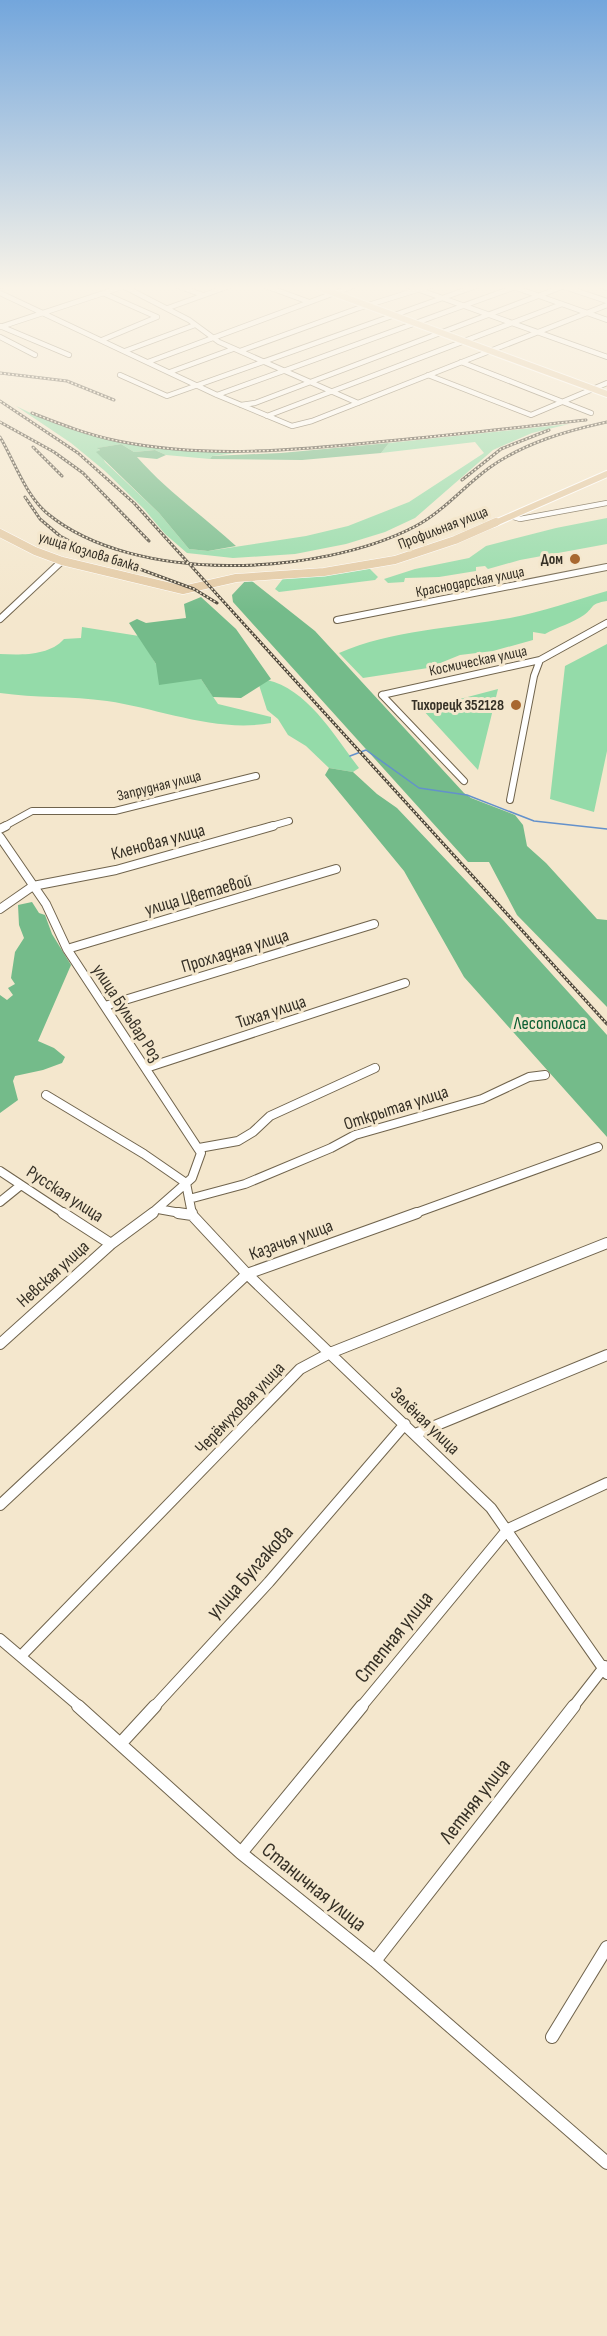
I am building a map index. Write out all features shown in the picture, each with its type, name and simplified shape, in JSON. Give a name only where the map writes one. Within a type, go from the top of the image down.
[{"type":"main road","points":[[510,516],[607,474]]},
{"type":"main road","name":"Профильная улица","points":[[173,590],[250,576],[324,572],[396,560],[455,540],[510,516]]},
{"type":"main road","name":"улица Козлова балка","points":[[2,536],[62,561],[173,590]]},
{"type":"street","points":[[240,405],[255,403],[279,394]]},
{"type":"street","points":[[267,416],[324,394]]},
{"type":"street","points":[[339,394],[358,403]]},
{"type":"street","points":[[217,395],[292,426],[380,394]]},
{"type":"street","points":[[477,394],[531,415],[582,394]]},
{"type":"street","points":[[543,394],[591,413]]},
{"type":"street","name":"Профильная улица","points":[[510,516],[519,519],[607,503]]},
{"type":"street","points":[[0,618],[62,561]]},
{"type":"street","name":"Краснодарская улица","points":[[337,620],[607,567]]},
{"type":"street","points":[[0,610],[9,610]]},
{"type":"street","name":"Космическая улица","points":[[464,781],[382,695],[540,660],[607,623]]},
{"type":"street","points":[[510,800],[534,676],[540,660]]},
{"type":"street","name":"Запрудная улица","points":[[0,829],[32,811],[115,811],[256,776]]},
{"type":"street","name":"Кленовая улица","points":[[33,886],[116,870],[289,821]]},
{"type":"street","name":"улица Бульвар Роз","points":[[0,837],[46,904],[54,926],[67,949],[200,1151]]},
{"type":"street","name":"улица Цветаевой","points":[[67,949],[336,869]]},
{"type":"street","points":[[0,909],[33,886]]},
{"type":"street","name":"Прохладная улица","points":[[105,1006],[374,924]]},
{"type":"street","name":"Тихая улица","points":[[146,1068],[405,984]]},
{"type":"street","points":[[200,1151],[240,1142],[258,1129],[270,1116],[375,1068]]},
{"type":"street","name":"Открытая улица","points":[[189,1199],[245,1184],[331,1148],[355,1135],[482,1099],[529,1077],[545,1075]]},
{"type":"street","points":[[46,1095],[144,1154],[186,1183],[192,1215],[158,1209]]},
{"type":"street","name":"Казачья улица","points":[[0,1505],[247,1274],[598,1146]]},
{"type":"street","name":"Невская улица","points":[[0,1344],[111,1244],[158,1209],[192,1178],[200,1151]]},
{"type":"street","name":"Русская улица","points":[[0,1171],[111,1244]]},
{"type":"street","points":[[0,1202],[21,1185]]},
{"type":"street","name":"Зелёная улица","points":[[192,1215],[247,1274],[491,1508],[606,1669]]},
{"type":"street","name":"Черёмуховая улица","points":[[21,1656],[300,1369],[330,1353],[607,1243]]},
{"type":"street","points":[[415,1434],[607,1354]]},
{"type":"street","name":"улица Булгакова","points":[[121,1743],[269,1582],[405,1424]]},
{"type":"street","name":"Степная улица","points":[[241,1853],[508,1529],[607,1483]]},
{"type":"street","name":"Станичная улица","points":[[0,1639],[121,1743],[241,1853],[375,1961],[607,2163]]},
{"type":"street","name":"Летняя улица","points":[[375,1961],[606,1669]]},
{"type":"street","points":[[552,2037],[607,1947]]},
{"type":"green space","points":[[16,406],[70,428],[123,442],[236,453],[212,456],[210,459],[166,455],[155,450],[134,452],[121,444],[98,448],[105,462],[159,513],[189,549],[208,551],[306,536],[348,526],[409,502],[484,453],[475,442],[381,453],[389,443],[569,424],[532,433],[493,450],[415,518],[385,532],[346,544],[295,554],[233,558],[187,553],[165,534],[144,509],[105,471],[71,443]]},
{"type":"green space","points":[[389,443],[381,453],[302,460],[210,459],[212,456],[281,453]]},
{"type":"green space","points":[[121,444],[134,452],[155,450],[166,455],[157,459],[137,457],[173,492],[236,546],[208,551],[189,549],[159,513],[96,452],[100,450],[97,448]]},
{"type":"green space","points":[[607,518],[607,544],[520,560],[488,569],[485,566],[476,567],[476,571],[439,577],[405,578],[404,582],[388,583],[384,579],[415,569],[469,558],[486,546]]},
{"type":"green space","points":[[368,567],[378,577],[375,580],[279,592],[275,589],[285,576]]},
{"type":"green space","points":[[248,578],[315,631],[464,793],[471,798],[515,815],[523,825],[527,846],[546,863],[597,919],[607,920],[607,1007],[517,915],[489,862],[468,862],[233,602],[232,595]]},
{"type":"green space","points":[[607,591],[607,601],[595,604],[580,618],[545,634],[533,632],[533,640],[493,651],[460,655],[428,668],[363,678],[339,653],[401,634],[522,615]]},
{"type":"green space","points":[[201,597],[236,629],[271,679],[241,698],[213,697],[201,679],[159,685],[156,664],[129,623],[137,619],[146,623],[186,618],[184,604]]},
{"type":"green space","points":[[82,627],[139,636],[156,664],[201,679],[218,704],[271,717],[271,723],[230,725],[209,723],[107,701],[0,693],[0,654],[26,654],[51,649],[64,639],[81,638]]},
{"type":"green space","points":[[607,644],[607,751],[594,812],[550,799],[565,666]]},
{"type":"green space","points":[[267,680],[282,685],[308,704],[359,768],[353,772],[329,768],[306,746],[288,735],[278,719],[267,710],[259,685]]},
{"type":"green space","points":[[498,689],[478,770],[422,709]]},
{"type":"green space","name":"Лесополоса","points":[[329,768],[353,772],[377,794],[397,808],[504,921],[607,1035],[607,1137],[464,977],[404,871],[325,775]]},
{"type":"green space","points":[[32,902],[39,913],[45,915],[52,934],[71,965],[38,1041],[54,1048],[65,1057],[62,1063],[15,1076],[13,1081],[18,1100],[0,1113],[0,995],[7,1000],[13,995],[8,988],[15,984],[11,978],[15,952],[24,938],[19,925],[18,905]]},
{"type":"waterway","points":[[350,756],[366,750],[419,788],[467,795],[534,821],[607,829]]},
{"type":"railway","points":[[99,394],[114,400]]},
{"type":"railway","points":[[0,401],[78,453],[134,503],[188,563]]},
{"type":"railway","points":[[32,413],[118,441],[151,447],[218,451],[286,450],[586,420]]},
{"type":"railway","points":[[0,422],[54,452],[83,473],[149,541]]},
{"type":"railway","points":[[188,563],[228,566],[279,563],[329,556],[375,543],[424,521],[502,459],[561,434],[607,422]]},
{"type":"railway","points":[[462,480],[501,449],[549,430]]},
{"type":"railway","points":[[0,437],[27,488],[48,514],[85,537],[129,553],[188,563]]},
{"type":"railway","points":[[33,447],[62,476]]},
{"type":"railway","points":[[25,497],[40,519],[60,536],[85,549],[194,589],[217,603]]},
{"type":"railway","points":[[188,563],[607,1024]]},
{"type":"place","name":"Дом","points":[[575,559]]},
{"type":"place","name":"Тихорецк 352128","points":[[516,705]]}]
